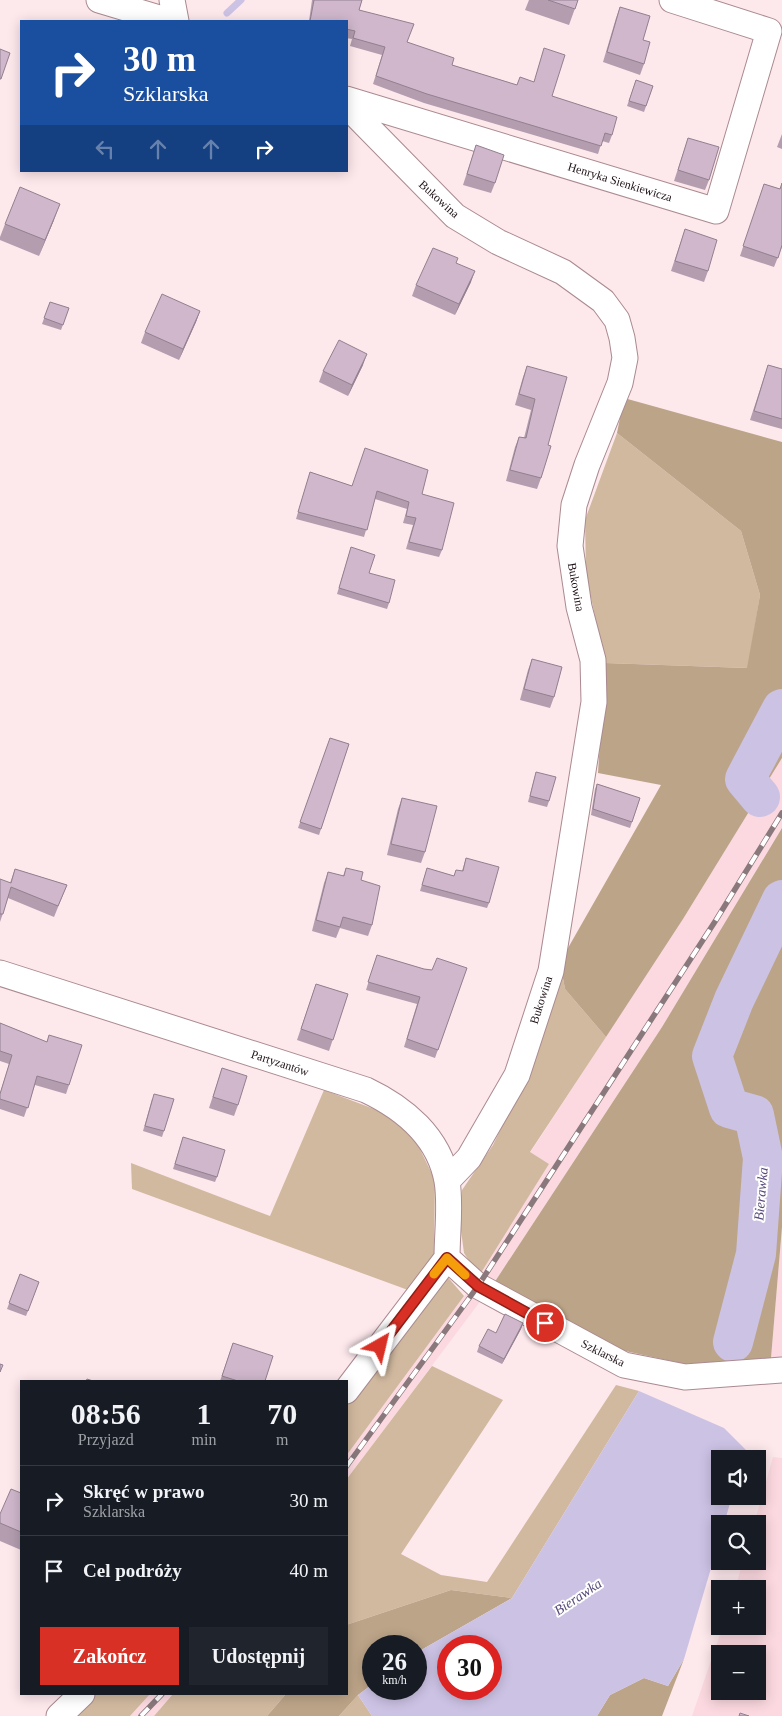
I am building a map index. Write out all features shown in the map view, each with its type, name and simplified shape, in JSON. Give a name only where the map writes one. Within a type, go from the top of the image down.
[{"type":"street","points":[[99,0],[166,20]]},
{"type":"street","points":[[172,0],[176,20]]},
{"type":"street","name":"Henryka Sienkiewicza","points":[[348,100],[716,211],[769,31],[672,0]]},
{"type":"street","name":"Bukowina","points":[[348,107],[455,216],[498,242],[563,272],[603,301],[616,320],[622,338],[625,358],[620,383],[587,465],[574,506],[570,546],[573,576],[594,660],[594,702],[551,971],[516,1075],[469,1158],[447,1181]]},
{"type":"street","name":"Partyzantów","points":[[0,973],[366,1090],[391,1102],[409,1116],[426,1134],[439,1157],[447,1181],[447,1258]]},
{"type":"street","points":[[348,1388],[447,1258]]},
{"type":"street","name":"Szklarska","points":[[447,1258],[478,1286],[624,1364],[685,1376],[782,1370]]},
{"type":"street","points":[[59,1716],[81,1695]]},
{"type":"shaded area","points":[[624,398],[782,442],[782,758],[683,919],[606,1037],[565,989],[560,962],[661,785],[598,773],[605,663],[747,668],[760,595],[741,531],[617,433]]},
{"type":"shaded area","points":[[617,433],[741,531],[760,595],[748,668],[605,663],[586,574],[585,520]]},
{"type":"shaded area","points":[[782,758],[782,828],[662,1027],[494,1283],[348,1477],[348,1453],[479,1276],[549,1164],[530,1153],[683,919]]},
{"type":"shaded area","points":[[782,828],[782,1227],[771,1358],[685,1364],[625,1351],[494,1283],[662,1027]]},
{"type":"shaded area","points":[[560,962],[565,989],[606,1037],[530,1152],[549,1164],[479,1276],[464,1253],[459,1216],[462,1190],[493,1145],[530,1069]]},
{"type":"shaded area","points":[[324,1090],[382,1112],[415,1139],[435,1180],[434,1255],[408,1290],[132,1189],[131,1163],[270,1216]]},
{"type":"shaded area","points":[[782,1227],[782,1358],[771,1358]]},
{"type":"shaded area","points":[[445,1274],[464,1296],[348,1453],[348,1402]]},
{"type":"shaded area","points":[[432,1366],[503,1400],[401,1554],[441,1575],[487,1582],[616,1385],[639,1391],[512,1598],[451,1590],[348,1624],[348,1477]]},
{"type":"shaded area","points":[[773,1457],[782,1458],[782,1716],[692,1716],[711,1661],[711,1700],[766,1700],[766,1645],[716,1645],[720,1635],[766,1635],[766,1580],[738,1580],[740,1570],[766,1570],[766,1515],[757,1515],[759,1505],[766,1505],[766,1482]]},
{"type":"shaded area","points":[[451,1590],[512,1598],[447,1635],[437,1635],[437,1641],[427,1647],[427,1635],[362,1635],[362,1692],[339,1716],[267,1716],[285,1695],[348,1695],[348,1624]]},
{"type":"shaded area","points":[[684,1659],[662,1716],[597,1716],[610,1695],[644,1678],[668,1686]]},
{"type":"shaded area","points":[[92,1695],[149,1695],[130,1716],[71,1716]]},
{"type":"shaded area","points":[[149,1695],[172,1695],[154,1716],[130,1716]]},
{"type":"shaded area","points":[[172,1695],[285,1695],[267,1716],[154,1716]]},
{"type":"shaded area","points":[[358,1695],[372,1716],[339,1716]]},
{"type":"water","points":[[639,1391],[724,1428],[746,1450],[711,1450],[711,1505],[729,1505],[727,1515],[711,1515],[711,1568],[684,1659],[668,1686],[644,1678],[610,1695],[597,1716],[372,1716],[358,1695],[362,1692],[362,1700],[427,1700],[427,1647],[437,1641],[437,1700],[502,1700],[502,1635],[447,1635],[512,1598]]},
{"type":"building","points":[[314,0],[362,0],[359,10],[414,24],[407,42],[454,58],[452,65],[517,85],[520,77],[534,82],[544,48],[565,55],[552,96],[617,117],[612,135],[605,133],[601,146],[427,94],[376,76],[385,47],[353,38],[355,31],[348,29],[348,20],[310,20]]},
{"type":"building","points":[[548,0],[578,0],[575,9]]},
{"type":"building","points":[[620,7],[650,16],[643,40],[650,42],[644,64],[607,52]]},
{"type":"building","points":[[0,49],[10,53],[1,79],[0,79]]},
{"type":"building","points":[[636,80],[653,86],[646,106],[629,101]]},
{"type":"building","points":[[688,138],[719,147],[709,180],[678,170]]},
{"type":"building","points":[[476,145],[504,155],[495,183],[467,174]]},
{"type":"building","points":[[782,183],[782,245],[778,258],[743,246],[764,184],[780,189]]},
{"type":"building","points":[[20,187],[60,204],[45,240],[5,224]]},
{"type":"building","points":[[685,229],[717,240],[708,271],[675,261]]},
{"type":"building","points":[[433,248],[458,258],[456,263],[475,271],[459,304],[416,285]]},
{"type":"building","points":[[162,294],[200,311],[183,349],[145,332]]},
{"type":"building","points":[[50,302],[69,308],[63,325],[44,318]]},
{"type":"building","points":[[339,340],[367,354],[352,385],[323,371]]},
{"type":"building","points":[[768,365],[782,369],[782,419],[754,411]]},
{"type":"building","points":[[527,366],[567,377],[548,445],[551,446],[541,478],[510,470],[519,437],[526,438],[535,399],[519,394]]},
{"type":"building","points":[[365,448],[428,470],[422,494],[454,503],[442,550],[409,542],[416,518],[406,516],[409,502],[377,491],[367,530],[298,512],[310,472],[352,486]]},
{"type":"building","points":[[351,547],[375,555],[369,573],[395,580],[389,603],[339,588]]},
{"type":"building","points":[[532,659],[562,667],[554,697],[524,689]]},
{"type":"building","points":[[330,738],[349,744],[321,829],[300,822]]},
{"type":"building","points":[[536,772],[556,777],[549,801],[530,796]]},
{"type":"building","points":[[597,784],[640,798],[632,822],[593,809]]},
{"type":"building","points":[[402,798],[437,806],[425,852],[391,844]]},
{"type":"building","points":[[466,858],[499,867],[489,903],[422,885],[427,868],[454,876],[456,870],[463,871]]},
{"type":"building","points":[[346,868],[363,872],[361,880],[380,886],[372,925],[343,917],[340,927],[316,920],[328,872],[344,876]]},
{"type":"building","points":[[15,869],[67,885],[58,906],[11,887],[3,914],[0,914],[0,879],[11,883]]},
{"type":"building","points":[[377,955],[424,969],[432,970],[437,958],[467,968],[438,1050],[407,1039],[420,997],[368,982]]},
{"type":"building","points":[[316,984],[348,994],[333,1040],[301,1029]]},
{"type":"building","points":[[0,1023],[47,1042],[49,1035],[82,1045],[69,1085],[37,1076],[28,1108],[0,1099],[12,1055],[0,1051]]},
{"type":"building","points":[[222,1068],[247,1076],[238,1105],[213,1097]]},
{"type":"building","points":[[154,1094],[174,1099],[164,1131],[145,1126]]},
{"type":"building","points":[[183,1137],[225,1150],[217,1177],[175,1164]]},
{"type":"building","points":[[20,1274],[39,1282],[28,1311],[9,1303]]},
{"type":"building","points":[[505,1314],[523,1323],[504,1359],[479,1346],[488,1329],[496,1333]]},
{"type":"building","points":[[233,1343],[273,1356],[265,1380],[235,1380],[222,1376]]},
{"type":"building","points":[[11,1489],[20,1493],[20,1532],[0,1523],[0,1514]]},
{"type":"waterway","points":[[227,13],[241,0]]},
{"type":"waterway","name":"Bierawka","points":[[760,797],[745,779],[782,709]]},
{"type":"waterway","name":"Bierawka","points":[[733,1342],[756,1254],[763,1158],[754,1115],[729,1108],[712,1056],[734,1000],[782,900]]},
{"type":"railway","points":[[348,1464],[478,1286],[716,920],[782,813]]},
{"type":"railway","points":[[141,1716],[161,1695]]},
{"type":"slow traffic","points":[[434,1274],[447,1258],[465,1275]]},
{"type":"route","points":[[380,1346],[447,1258],[459,1271],[478,1286],[545,1323]]}]
